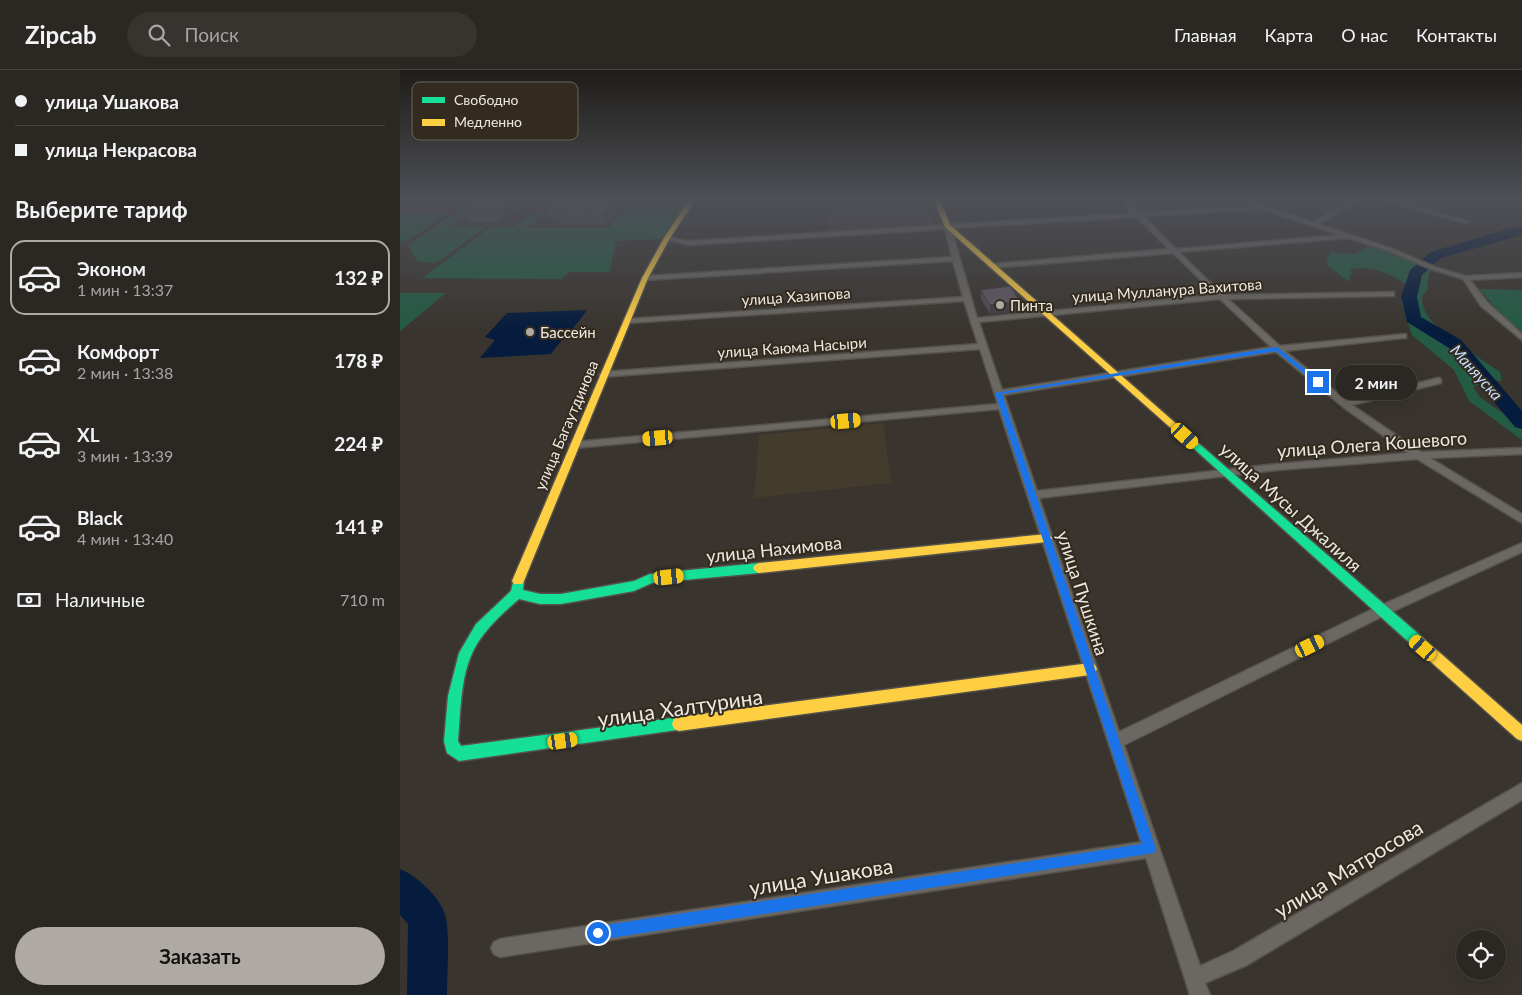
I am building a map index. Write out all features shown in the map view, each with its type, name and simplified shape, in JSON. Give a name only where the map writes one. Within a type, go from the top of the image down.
[{"type":"street","name":"улица Багаутдинова","points":[[516,589],[603,375],[645,278],[663,243]]},
{"type":"street","name":"улица Пушкина","points":[[951,243],[954,260],[998,393],[1200,995]]},
{"type":"street","name":"улица Мусы Джалиля","points":[[966,243],[1522,734]]},
{"type":"street","points":[[1168,243],[1277,349],[1345,404],[1418,455],[1522,519]]},
{"type":"street","points":[[991,266],[1273,243]]},
{"type":"street","points":[[1372,243],[1433,268],[1465,278],[1522,275]]},
{"type":"street","points":[[645,278],[954,260]]},
{"type":"street","points":[[1465,278],[1484,304],[1522,338]]},
{"type":"street","name":"улица Мулланура Вахитова","points":[[975,320],[1223,297],[1392,294]]},
{"type":"street","name":"улица Хазипова","points":[[627,320],[967,299]]},
{"type":"street","points":[[998,393],[1277,349],[1403,336]]},
{"type":"street","name":"улица Каюма Насыри","points":[[603,375],[983,346]]},
{"type":"street","points":[[1345,404],[1438,380]]},
{"type":"street","points":[[574,445],[1003,406]]},
{"type":"street","name":"улица Олега Кошевого","points":[[1033,495],[1226,473],[1418,455],[1522,451]]},
{"type":"street","name":"улица Нахимова","points":[[516,589],[532,599],[565,600],[605,590],[640,586],[650,579],[1047,538]]},
{"type":"street","points":[[1114,742],[1381,611],[1522,547]]},
{"type":"street","name":"улица Халтурина","points":[[516,589],[480,629],[459,672],[451,741],[452,748],[459,754],[466,755],[1090,670]]},
{"type":"street","name":"улица Матросова","points":[[1194,978],[1240,958],[1522,791]]},
{"type":"street","name":"улица Ушакова","points":[[500,948],[1150,849]]},
{"type":"shaded area","points":[[883,423],[891,483],[754,498],[759,435]]},
{"type":"green space","points":[[411,243],[464,243],[436,263],[418,262],[408,246]]},
{"type":"green space","points":[[469,243],[616,243],[610,272],[569,272],[562,279],[422,278]]},
{"type":"green space","points":[[1368,246],[1395,253],[1430,271],[1427,284],[1429,288],[1422,296],[1424,308],[1430,319],[1452,340],[1500,372],[1502,381],[1489,380],[1473,387],[1480,397],[1522,427],[1522,440],[1469,401],[1454,370],[1412,335],[1401,302],[1407,285],[1386,273],[1366,268],[1350,269],[1352,273],[1349,276],[1350,281],[1348,281],[1328,266],[1327,258],[1331,252],[1355,254]]},
{"type":"green space","points":[[1479,289],[1522,290],[1522,338]]},
{"type":"green space","points":[[400,293],[446,293],[400,331]]},
{"type":"water","name":"Бассейн","points":[[587,310],[551,354],[480,358],[495,340],[485,337],[507,313]]},
{"type":"building","points":[[1010,286],[1020,301],[990,305],[981,290]]},
{"type":"waterway","name":"Маняуска","points":[[1475,243],[1436,255],[1415,273],[1409,297],[1413,319],[1455,344],[1522,423]]},
{"type":"waterway","points":[[400,887],[427,917],[427,995]]},
{"type":"traffic: fast","points":[[1194,444],[1417,641]]},
{"type":"traffic: fast","points":[[518,581],[517,593],[540,599],[561,599],[634,586],[650,579],[759,568]]},
{"type":"traffic: fast","points":[[517,593],[481,628],[472,640],[466,653],[455,696],[451,741],[452,748],[459,754],[679,724]]},
{"type":"traffic: slow","points":[[518,581],[645,278],[664,243]]},
{"type":"traffic: slow","points":[[966,243],[1194,444]]},
{"type":"traffic: slow","points":[[759,568],[1047,538]]},
{"type":"traffic: slow","points":[[1417,641],[1522,734]]},
{"type":"traffic: slow","points":[[679,724],[1090,669]]},
{"type":"place","name":"Пинта","points":[[1000,305]]},
{"type":"place","name":"Бассейн","points":[[530,332]]},
{"type":"route","points":[[598,933],[1150,849],[998,393],[1277,349],[1318,382]]}]
